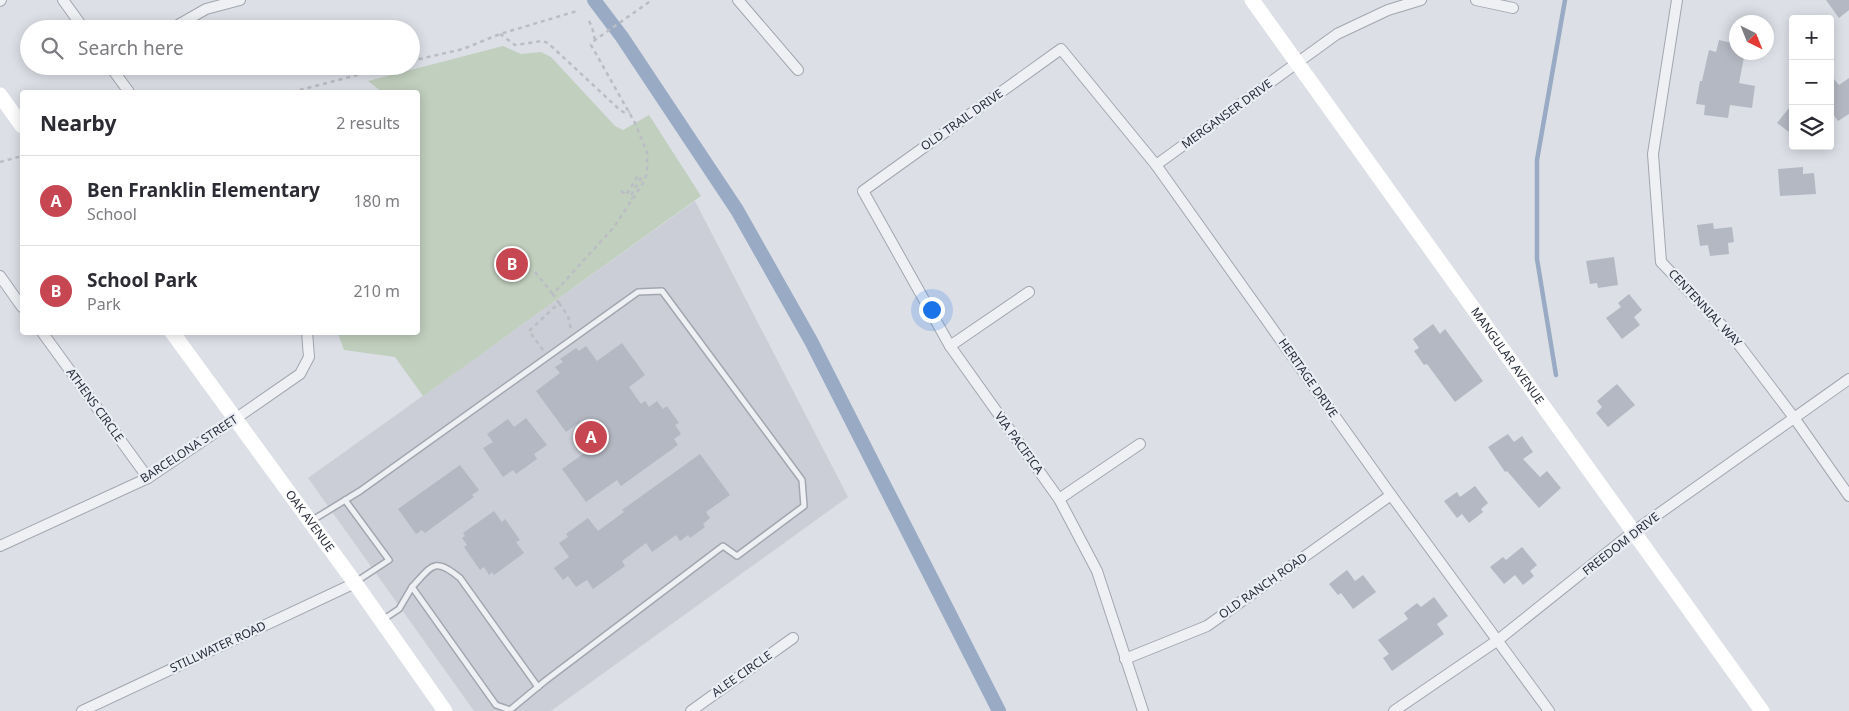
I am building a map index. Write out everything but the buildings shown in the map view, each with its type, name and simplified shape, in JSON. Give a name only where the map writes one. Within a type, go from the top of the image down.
[{"type":"street","points":[[63,0],[77,20]]},
{"type":"street","points":[[187,20],[206,9],[240,0]]},
{"type":"street","points":[[738,0],[798,70]]},
{"type":"street","name":"MANGULAR AVENUE","points":[[1252,0],[1762,711]]},
{"type":"street","name":"MERGANSER DRIVE","points":[[1156,165],[1337,34],[1388,10],[1421,0]]},
{"type":"street","points":[[1476,0],[1513,8]]},
{"type":"street","name":"CENTENNIAL WAY","points":[[1677,0],[1653,154],[1661,262],[1734,337],[1849,496]]},
{"type":"street","name":"HERITAGE DRIVE","points":[[1062,50],[1156,165],[1391,495],[1549,711]]},
{"type":"street","name":"OLD TRAIL DRIVE","points":[[863,191],[1062,50]]},
{"type":"street","points":[[118,75],[128,90]]},
{"type":"street","points":[[0,95],[20,123]]},
{"type":"street","name":"VIA PACIFICA","points":[[863,191],[950,346],[1059,499],[1097,571],[1143,711]]},
{"type":"street","points":[[0,276],[20,303]]},
{"type":"street","points":[[950,346],[1029,292]]},
{"type":"street","name":"ATHENS CIRCLE","points":[[44,335],[148,478]]},
{"type":"street","name":"OAK AVENUE","points":[[174,335],[355,582],[445,711]]},
{"type":"street","name":"BARCELONA STREET","points":[[0,546],[148,478],[235,419],[300,374],[309,357],[307,335]]},
{"type":"street","name":"FREEDOM DRIVE","points":[[1394,711],[1498,640],[1633,532],[1849,379]]},
{"type":"street","points":[[1059,499],[1140,444]]},
{"type":"street","name":"OLD RANCH ROAD","points":[[1125,659],[1207,626],[1391,495]]},
{"type":"street","name":"STILLWATER ROAD","points":[[82,711],[355,582]]},
{"type":"street","name":"ALEE CIRCLE","points":[[691,711],[794,638]]},
{"type":"lane","points":[[310,521],[345,500],[433,440],[638,292],[662,291],[802,480],[804,506],[737,556],[723,546],[510,710],[496,705],[412,587]]},
{"type":"lane","points":[[345,500],[389,560],[355,582]]},
{"type":"lane","points":[[382,621],[399,609],[412,587],[430,568],[439,565],[447,567],[460,578],[538,687]]},
{"type":"path","points":[[553,294],[614,228],[643,184],[647,173],[647,152],[630,112],[591,45],[595,40],[652,0]]},
{"type":"path","points":[[420,59],[464,49],[500,34],[576,11]]},
{"type":"path","points":[[589,21],[595,40]]},
{"type":"path","points":[[500,34],[515,45],[542,41],[548,43],[620,110],[630,112]]},
{"type":"path","points":[[300,90],[357,75]]},
{"type":"path","points":[[0,162],[20,157]]},
{"type":"path","points":[[621,191],[626,195],[638,176],[640,178],[630,197],[632,199]]},
{"type":"path","points":[[535,272],[568,316],[574,339]]},
{"type":"path","points":[[548,357],[529,332],[558,303]]},
{"type":"shaded area","points":[[695,201],[848,497],[551,711],[474,711],[308,478]]},
{"type":"green space","points":[[503,46],[521,54],[541,52],[551,57],[615,126],[623,130],[649,115],[701,196],[423,396],[395,357],[344,350],[338,335],[420,335],[420,90],[379,90],[368,81],[391,75],[420,75],[420,68]]},
{"type":"waterway","points":[[594,0],[622,37],[737,210],[811,341],[999,711]]},
{"type":"waterway","points":[[1556,375],[1537,259],[1537,160],[1565,0]]},
{"type":"place","name":"School Park","points":[[512,264]]},
{"type":"place","name":"Ben Franklin Elementary","points":[[591,437]]}]
